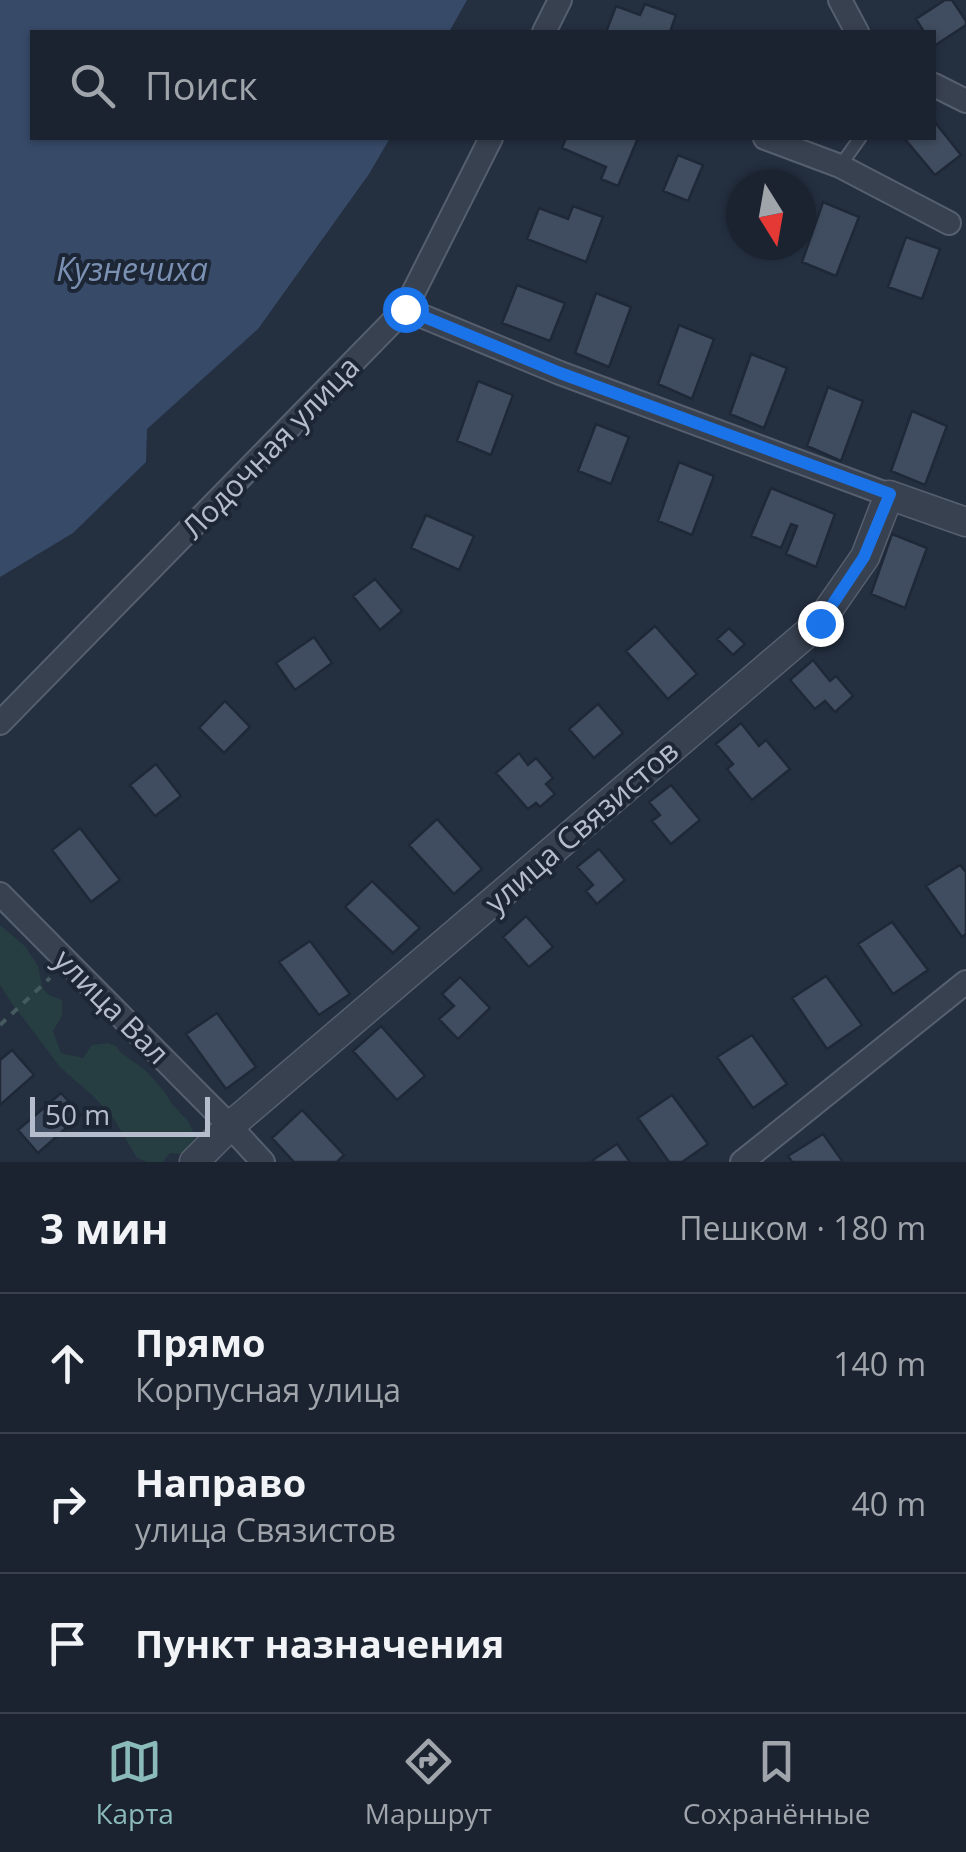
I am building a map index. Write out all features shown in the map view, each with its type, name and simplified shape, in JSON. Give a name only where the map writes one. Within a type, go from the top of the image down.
[{"type":"street","points":[[545,30],[560,0]]},
{"type":"street","points":[[840,0],[856,30]]},
{"type":"street","points":[[936,86],[966,101]]},
{"type":"street","name":"Лодочная улица","points":[[0,723],[405,309],[490,140]]},
{"type":"street","points":[[771,140],[840,166],[949,223]]},
{"type":"street","points":[[405,309],[560,373],[966,522]]},
{"type":"street","name":"улица Связистов","points":[[194,1162],[230,1126],[820,623],[864,557],[890,494]]},
{"type":"street","name":"улица Вал","points":[[0,894],[263,1162]]},
{"type":"street","points":[[752,1159],[966,982]]},
{"type":"lane","points":[[840,166],[859,140]]},
{"type":"path","points":[[0,1025],[68,961]]},
{"type":"green space","points":[[0,925],[26,947],[38,966],[43,989],[62,1000],[62,1016],[53,1031],[61,1053],[83,1058],[92,1045],[116,1046],[145,1070],[189,1122],[195,1136],[192,1151],[170,1153],[163,1162],[137,1158],[114,1119],[60,1067],[0,985]]},
{"type":"water","name":"Кузнечиха","points":[[0,0],[467,0],[450,30],[30,30],[30,140],[389,140],[369,174],[258,329],[147,429],[146,462],[73,533],[0,577]]},
{"type":"building","points":[[945,0],[952,0],[966,25],[936,45],[936,30],[923,30],[916,19]]},
{"type":"building","points":[[645,4],[676,15],[671,30],[607,30],[616,6],[640,15]]},
{"type":"building","points":[[936,124],[961,155],[935,175],[906,140],[936,140]]},
{"type":"building","points":[[565,140],[637,140],[618,186],[601,179],[606,167],[562,148]]},
{"type":"building","points":[[678,155],[703,165],[688,201],[663,191]]},
{"type":"building","points":[[823,202],[859,217],[836,276],[802,262],[816,260],[816,222]]},
{"type":"building","points":[[573,206],[603,217],[586,262],[527,239],[539,208],[568,219]]},
{"type":"building","points":[[906,237],[940,249],[922,299],[888,287]]},
{"type":"building","points":[[517,285],[565,303],[550,341],[502,323]]},
{"type":"building","points":[[596,293],[631,307],[609,367],[575,353]]},
{"type":"building","points":[[679,325],[714,339],[692,399],[658,384]]},
{"type":"building","points":[[751,354],[787,368],[764,428],[730,414]]},
{"type":"building","points":[[478,381],[513,395],[491,455],[457,441]]},
{"type":"building","points":[[828,387],[863,401],[841,461],[807,446]]},
{"type":"building","points":[[912,411],[947,426],[925,485],[891,471]]},
{"type":"building","points":[[596,424],[629,437],[611,484],[578,471]]},
{"type":"building","points":[[679,462],[714,476],[692,535],[658,521]]},
{"type":"building","points":[[771,488],[835,514],[816,567],[786,554],[797,526],[791,524],[781,548],[751,536]]},
{"type":"building","points":[[426,515],[474,536],[459,570],[411,548]]},
{"type":"building","points":[[892,534],[927,548],[905,608],[871,594]]},
{"type":"building","points":[[375,579],[402,611],[380,630],[353,596]]},
{"type":"building","points":[[655,626],[697,674],[668,699],[626,651]]},
{"type":"building","points":[[729,628],[745,644],[733,655],[717,639]]},
{"type":"building","points":[[314,637],[332,663],[295,690],[276,663]]},
{"type":"building","points":[[813,660],[830,681],[836,676],[853,696],[835,712],[825,701],[815,709],[790,680]]},
{"type":"building","points":[[225,701],[250,727],[224,753],[199,728]]},
{"type":"building","points":[[598,704],[623,733],[594,758],[569,729]]},
{"type":"building","points":[[741,723],[759,746],[766,740],[790,769],[752,800],[727,769],[733,764],[716,744]]},
{"type":"building","points":[[519,753],[528,765],[536,758],[553,778],[546,784],[555,794],[540,807],[536,803],[528,809],[496,773]]},
{"type":"building","points":[[156,764],[181,796],[155,816],[130,785]]},
{"type":"building","points":[[671,785],[700,820],[671,844],[652,821],[660,815],[649,802]]},
{"type":"building","points":[[437,819],[482,869],[454,894],[409,845]]},
{"type":"building","points":[[80,828],[120,880],[91,902],[52,850]]},
{"type":"building","points":[[599,849],[625,880],[597,904],[586,891],[593,885],[577,867]]},
{"type":"building","points":[[960,865],[966,872],[966,934],[962,937],[926,886]]},
{"type":"building","points":[[372,881],[420,928],[393,953],[345,907]]},
{"type":"building","points":[[526,916],[553,947],[529,967],[503,937]]},
{"type":"building","points":[[892,922],[928,970],[893,994],[858,944]]},
{"type":"building","points":[[310,941],[350,994],[319,1015],[279,962]]},
{"type":"building","points":[[826,976],[862,1025],[827,1049],[792,998]]},
{"type":"building","points":[[460,977],[490,1008],[458,1039],[439,1019],[454,1006],[442,994]]},
{"type":"building","points":[[217,1013],[256,1067],[226,1089],[186,1034]]},
{"type":"building","points":[[381,1026],[425,1076],[397,1100],[353,1051]]},
{"type":"building","points":[[752,1035],[787,1084],[753,1108],[717,1057]]},
{"type":"building","points":[[12,1050],[34,1075],[0,1105],[0,1060]]},
{"type":"building","points":[[61,1093],[81,1115],[38,1153],[18,1130]]},
{"type":"building","points":[[672,1095],[708,1144],[682,1162],[669,1162],[638,1118]]},
{"type":"building","points":[[302,1110],[344,1155],[337,1162],[294,1162],[272,1138]]},
{"type":"building","points":[[823,1134],[843,1162],[792,1162],[788,1156]]},
{"type":"building","points":[[617,1144],[630,1162],[590,1162]]},
{"type":"route","points":[[405,309],[560,373],[890,494],[864,557],[820,623]]}]
